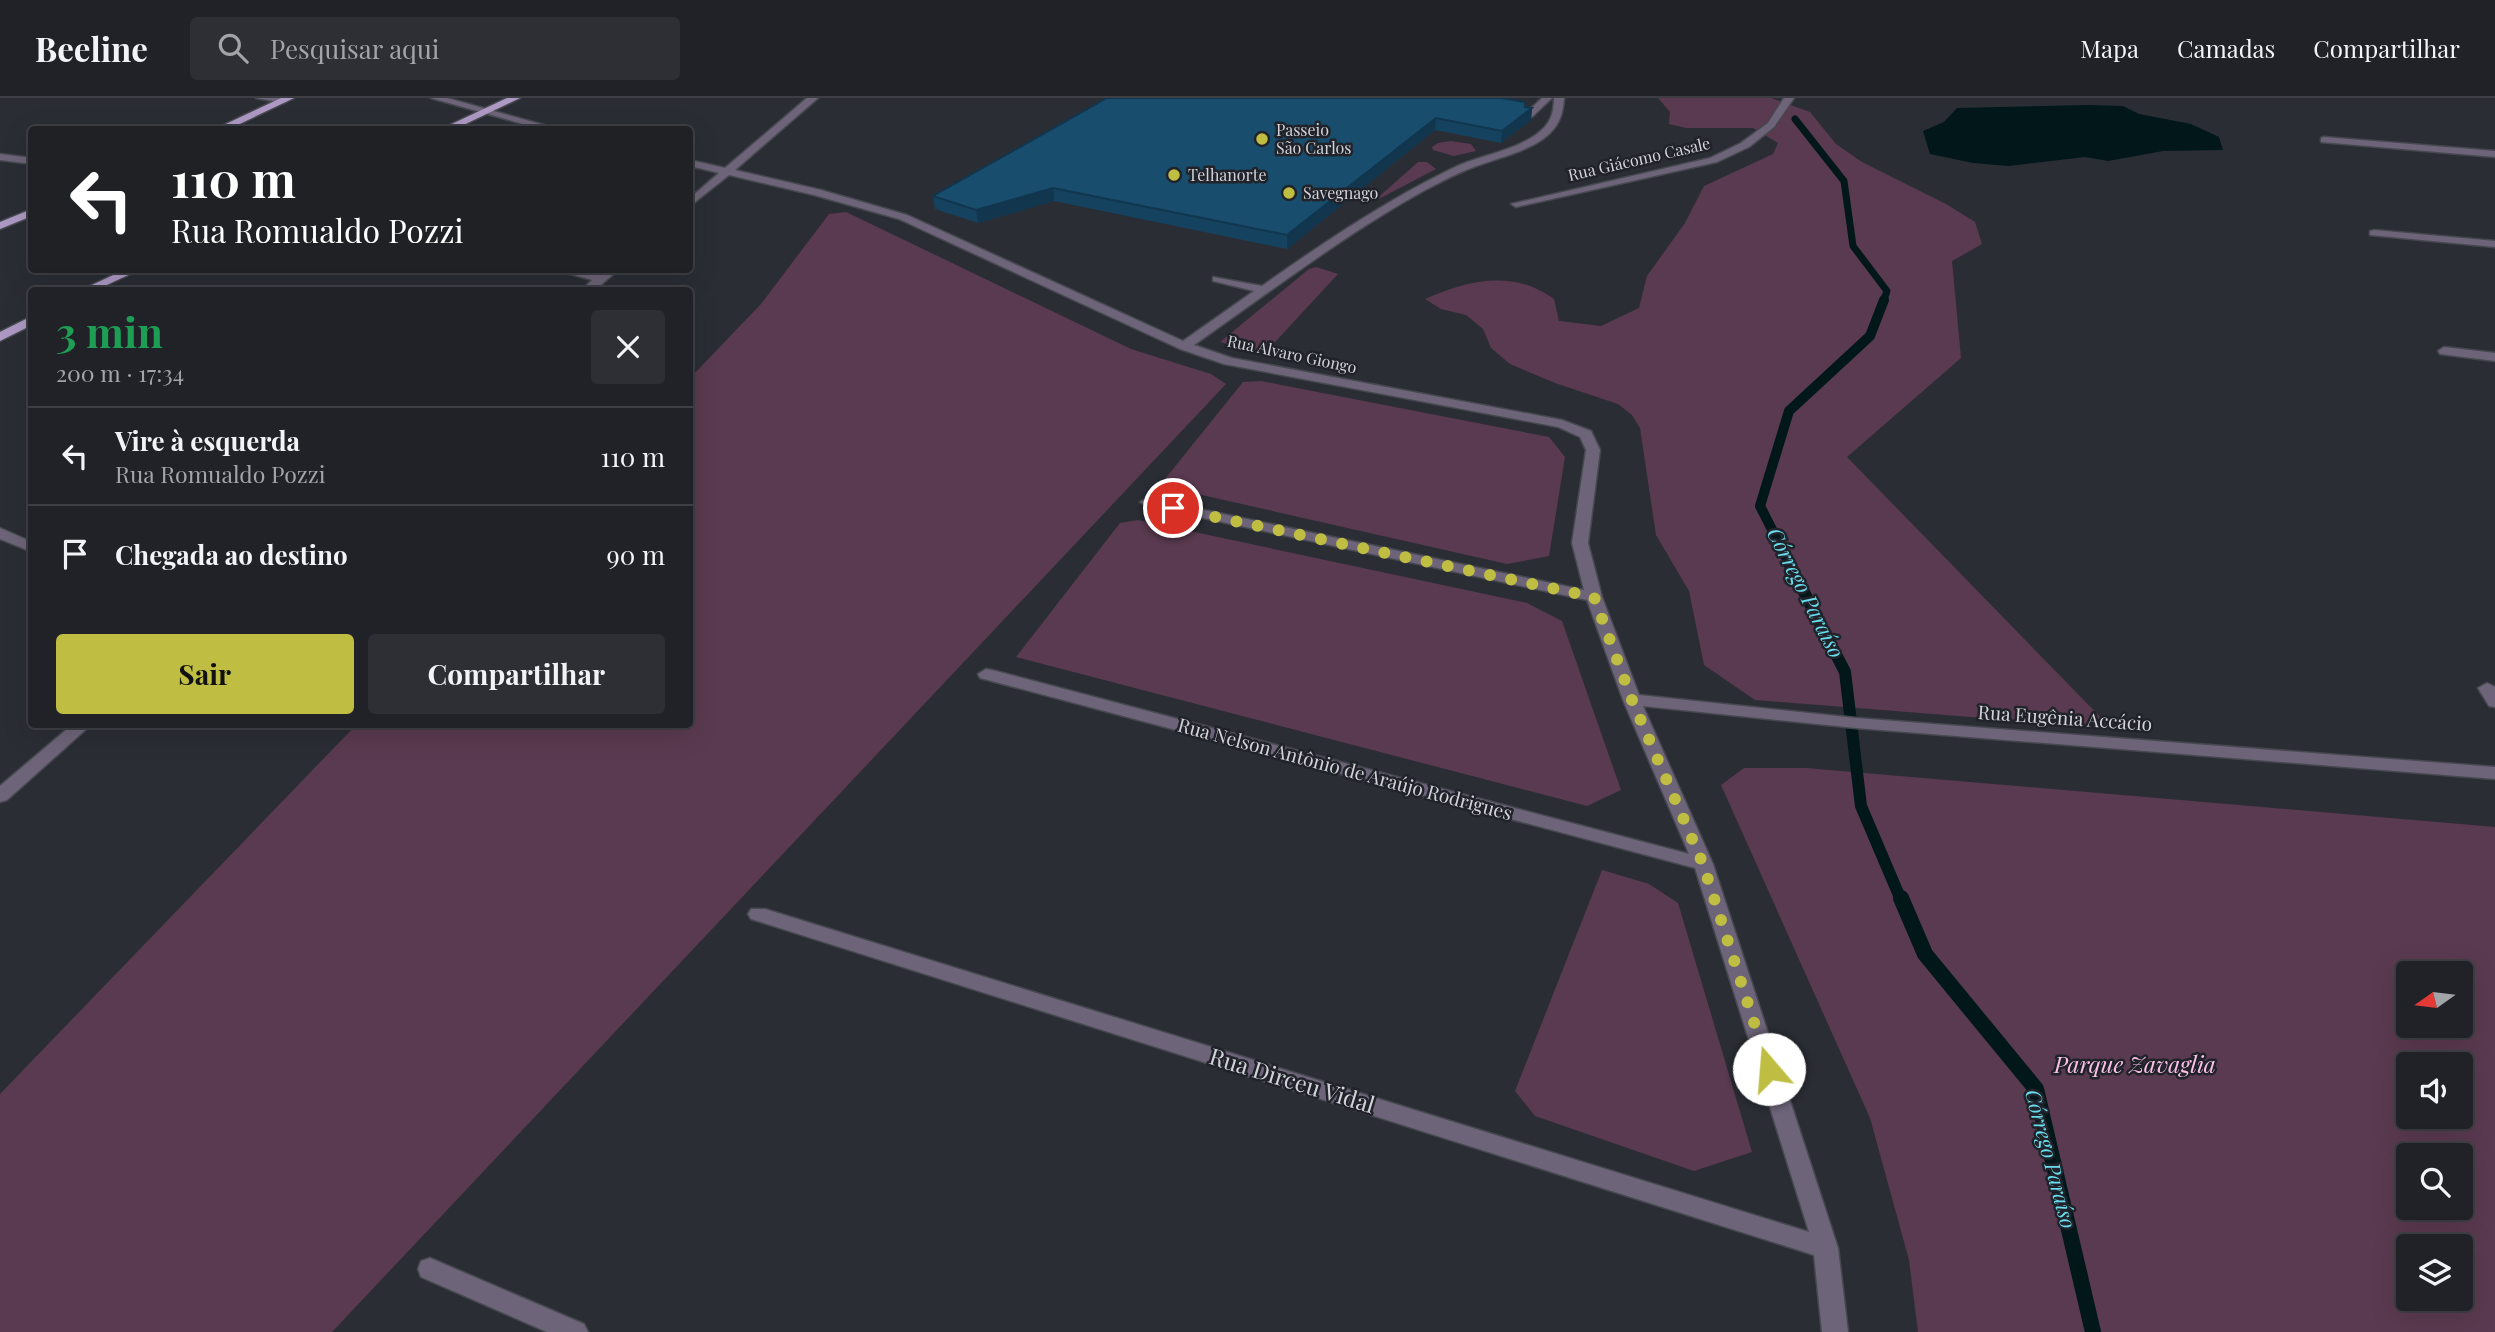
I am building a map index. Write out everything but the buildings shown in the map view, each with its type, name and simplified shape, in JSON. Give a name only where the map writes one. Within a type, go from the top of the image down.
[{"type":"main road","points":[[453,126],[515,98]]},
{"type":"main road","points":[[227,126],[286,99]]},
{"type":"main road","points":[[0,226],[28,214]]},
{"type":"main road","points":[[95,287],[126,273]]},
{"type":"main road","points":[[0,337],[28,322]]},
{"type":"street","points":[[261,98],[286,99]]},
{"type":"street","points":[[436,98],[542,126]]},
{"type":"street","points":[[693,202],[813,98]]},
{"type":"street","points":[[1462,167],[1471,159],[1516,141],[1536,127],[1547,112],[1550,104],[1547,98],[1529,115]]},
{"type":"street","points":[[1184,346],[1387,206],[1462,167],[1511,152],[1547,131],[1559,115],[1559,98]]},
{"type":"street","name":"Rua Giácomo Casale","points":[[1516,204],[1713,160],[1745,145],[1771,125],[1789,98]]},
{"type":"street","points":[[2324,140],[2495,154]]},
{"type":"street","points":[[0,157],[28,160]]},
{"type":"street","name":"Rua Alvaro Giongo","points":[[693,164],[817,192],[903,217],[1184,346],[1229,361],[1562,424],[1586,434],[1593,450],[1580,542],[1594,597]]},
{"type":"street","points":[[2374,233],[2495,244]]},
{"type":"street","points":[[579,273],[601,279]]},
{"type":"street","points":[[592,287],[608,273]]},
{"type":"street","points":[[1217,279],[1265,290]]},
{"type":"street","points":[[2444,352],[2495,357]]},
{"type":"street","points":[[1147,502],[1594,597],[1632,700],[1703,864],[1826,1248],[1835,1332]]},
{"type":"street","points":[[0,533],[28,546]]},
{"type":"street","name":"Rua Nelson Antônio de Araújo Rodrigues","points":[[986,674],[1703,864]]},
{"type":"street","name":"Rua Eugênia Accácio","points":[[1632,700],[1856,723],[2495,773]]},
{"type":"street","points":[[0,796],[79,728]]},
{"type":"street","name":"Rua Dirceu Vidal","points":[[758,914],[1826,1248]]},
{"type":"street","points":[[430,1269],[575,1332]]},
{"type":"green space","points":[[1658,98],[1771,98],[1810,112],[1836,144],[1862,162],[1946,204],[1975,222],[1982,244],[1952,261],[1961,358],[1847,457],[2111,728],[1755,700],[1704,665],[1689,591],[1656,535],[1640,428],[1632,415],[1618,404],[1555,383],[1510,364],[1491,348],[1483,329],[1466,315],[1441,309],[1425,299],[1474,283],[1507,281],[1523,284],[1554,299],[1559,321],[1601,326],[1639,308],[1647,276],[1685,223],[1704,186],[1773,154],[1778,143],[1753,128],[1686,128],[1669,124],[1670,112]]},
{"type":"green space","points":[[1451,141],[1471,144],[1476,151],[1454,156],[1433,150],[1432,147],[1438,143]]},
{"type":"green space","points":[[1418,162],[1427,162],[1436,169],[1373,202]]},
{"type":"green space","points":[[846,212],[1131,349],[1211,374],[1226,384],[332,1332],[0,1332],[0,1094],[353,728],[693,728],[693,375],[761,304],[829,214]]},
{"type":"green space","points":[[1316,267],[1338,274],[1264,354],[1220,342],[1309,269]]},
{"type":"green space","points":[[1261,381],[1549,437],[1565,457],[1549,556],[1507,564],[1171,488],[1165,479],[1243,382]]},
{"type":"green space","points":[[1138,520],[1527,603],[1562,621],[1621,790],[1587,806],[1016,657],[1120,523]]},
{"type":"green space","name":"Parque Zavaglia","points":[[1744,768],[1806,768],[2495,827],[2495,1332],[1918,1332],[1909,1260],[1870,1118],[1721,785]]},
{"type":"green space","points":[[1602,870],[1649,884],[1678,903],[1752,1152],[1694,1171],[1535,1116],[1515,1091]]},
{"type":"shaded area","points":[[2123,106],[2139,114],[2191,124],[2219,137],[2223,150],[2163,151],[2108,161],[2085,157],[2009,166],[1973,163],[1930,154],[1923,131],[1944,122],[1957,108]]},
{"type":"waterway","name":"Córrego Paraíso","points":[[1795,119],[1844,181],[1853,246],[1887,291],[1883,302]]},
{"type":"waterway","name":"Córrego Paraíso","points":[[1789,563],[1760,506],[1789,411],[1870,336],[1884,300]]},
{"type":"waterway","name":"Córrego Paraíso","points":[[1788,561],[1845,672],[1861,806],[1901,900]]},
{"type":"waterway","name":"Córrego Paraíso","points":[[1901,898],[1925,954],[2036,1089],[2093,1332]]},
{"type":"place","name":"Passeio São Carlos","points":[[1262,139]]},
{"type":"place","name":"Telhanorte","points":[[1174,175]]},
{"type":"place","name":"Savegnago","points":[[1289,193]]},
{"type":"route","points":[[1173,508],[1594,597],[1632,700],[1703,864],[1769,1069]]}]
